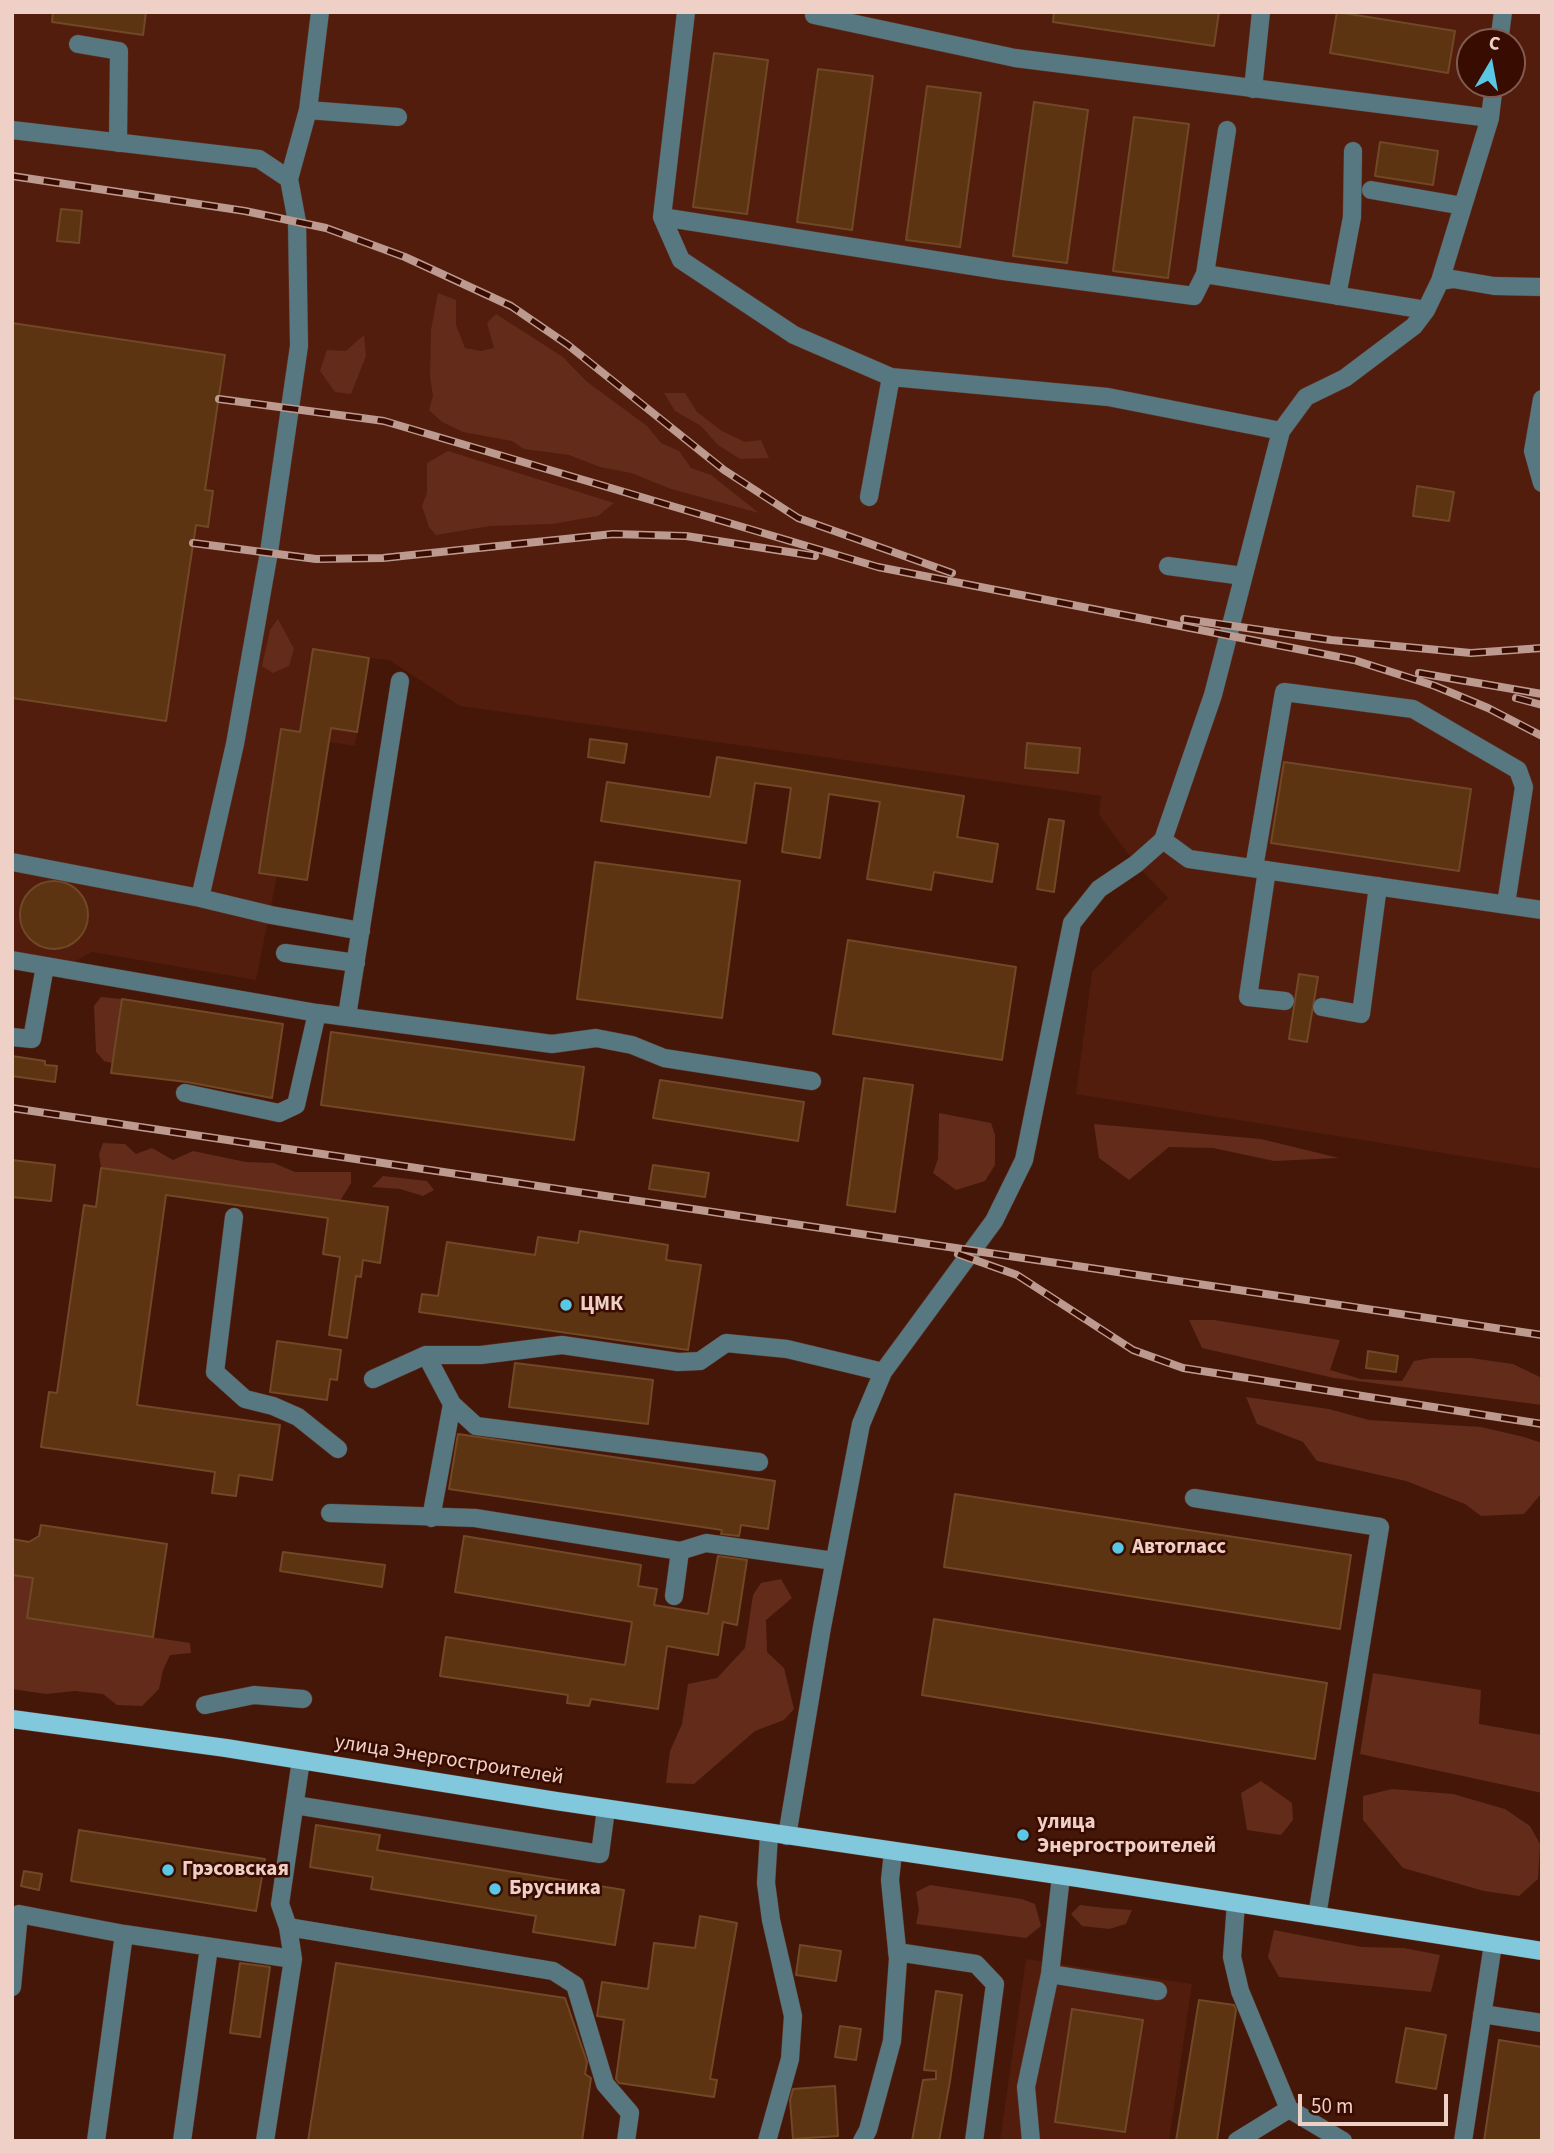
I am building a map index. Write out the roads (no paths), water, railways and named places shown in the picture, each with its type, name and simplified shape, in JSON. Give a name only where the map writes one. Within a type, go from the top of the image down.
[{"type":"main road","name":"улица Энергостроителей","points":[[12,1719],[301,1760],[1542,1951]]},
{"type":"lane","points":[[200,898],[235,744],[269,552],[299,346],[297,222],[289,179],[308,110],[320,12]]},
{"type":"lane","points":[[686,12],[662,218],[681,260],[794,335],[891,377],[1108,397],[1155,409],[1281,431]]},
{"type":"lane","points":[[814,12],[814,15],[1015,58],[1490,118]]},
{"type":"lane","points":[[1253,89],[1261,12]]},
{"type":"lane","points":[[78,44],[118,51],[118,143]]},
{"type":"lane","points":[[787,1836],[861,1424],[883,1372],[994,1220],[1024,1160],[1072,923],[1099,888],[1136,864],[1163,840],[1213,695],[1281,431],[1306,397],[1345,378],[1414,326],[1426,310],[1440,281],[1490,118],[1492,98]]},
{"type":"lane","points":[[308,110],[398,117]]},
{"type":"lane","points":[[12,130],[259,159],[289,179]]},
{"type":"lane","points":[[662,218],[1003,271],[1194,296],[1205,274],[1227,130]]},
{"type":"lane","points":[[1337,296],[1352,217],[1353,151]]},
{"type":"lane","points":[[1371,190],[1463,206]]},
{"type":"lane","points":[[1205,274],[1426,310]]},
{"type":"lane","points":[[1440,281],[1454,279],[1494,286],[1542,286]]},
{"type":"lane","points":[[869,497],[891,377]]},
{"type":"lane","points":[[1542,399],[1533,451],[1542,483]]},
{"type":"lane","points":[[1168,566],[1243,576]]},
{"type":"lane","points":[[347,1016],[400,681]]},
{"type":"lane","points":[[1285,1001],[1248,997],[1260,869],[1284,692],[1413,709],[1518,771],[1524,787],[1506,904]]},
{"type":"lane","points":[[1163,840],[1189,859],[1542,910]]},
{"type":"lane","points":[[12,862],[361,931]]},
{"type":"lane","points":[[1322,1007],[1361,1014],[1378,886]]},
{"type":"lane","points":[[285,953],[356,962]]},
{"type":"lane","points":[[12,960],[317,1013],[552,1044],[596,1038],[632,1045],[664,1058],[812,1081]]},
{"type":"lane","points":[[12,1037],[32,1039],[45,966]]},
{"type":"lane","points":[[185,1093],[279,1113],[296,1105],[317,1013]]},
{"type":"lane","points":[[234,1217],[215,1372],[245,1399],[273,1406],[298,1417],[338,1449]]},
{"type":"lane","points":[[373,1379],[426,1355],[481,1355],[562,1345],[678,1362],[700,1361],[726,1342],[787,1349],[883,1372]]},
{"type":"lane","points":[[426,1355],[452,1404],[476,1426],[759,1462]]},
{"type":"lane","points":[[431,1518],[452,1404]]},
{"type":"lane","points":[[1194,1498],[1380,1527],[1317,1916]]},
{"type":"lane","points":[[330,1513],[475,1518],[680,1551],[706,1543],[835,1561]]},
{"type":"lane","points":[[674,1596],[680,1551]]},
{"type":"lane","points":[[205,1705],[254,1695],[303,1699]]},
{"type":"lane","points":[[265,2141],[293,1959],[281,1904],[301,1760]]},
{"type":"lane","points":[[295,1805],[600,1854],[606,1809]]},
{"type":"lane","points":[[767,2141],[790,2059],[793,2016],[771,1920],[766,1883],[769,1834]]},
{"type":"lane","points":[[862,2141],[868,2130],[892,2041],[897,1952],[890,1880],[893,1852]]},
{"type":"lane","points":[[1031,2141],[1026,2087],[1050,1974],[1061,1876]]},
{"type":"lane","points":[[1236,1903],[1231,1957],[1240,1991],[1289,2109],[1343,2141]]},
{"type":"lane","points":[[12,1987],[19,1914],[124,1934],[293,1959]]},
{"type":"lane","points":[[288,1927],[553,1971],[575,1985],[605,2084],[630,2113],[626,2141]]},
{"type":"lane","points":[[96,2141],[124,1934]]},
{"type":"lane","points":[[1462,2141],[1493,1944]]},
{"type":"lane","points":[[182,2141],[209,1947]]},
{"type":"lane","points":[[897,1952],[976,1964],[995,1984],[975,2141]]},
{"type":"lane","points":[[1050,1974],[1158,1991]]},
{"type":"lane","points":[[1482,2014],[1542,2023]]},
{"type":"lane","points":[[1237,2141],[1289,2109]]},
{"type":"railway","points":[[12,176],[245,211],[326,228],[405,257],[511,306],[568,345],[724,470],[798,518],[952,573]]},
{"type":"railway","points":[[219,399],[384,421],[878,567],[1354,660],[1435,686],[1488,708],[1542,736]]},
{"type":"railway","points":[[193,543],[316,559],[383,558],[613,534],[686,536],[815,556]]},
{"type":"railway","points":[[1184,619],[1331,640],[1471,653],[1542,648]]},
{"type":"railway","points":[[1419,673],[1542,694]]},
{"type":"railway","points":[[1516,698],[1542,705]]},
{"type":"railway","points":[[12,1108],[1542,1335]]},
{"type":"railway","points":[[958,1254],[1017,1275],[1133,1350],[1183,1368],[1542,1424]]},
{"type":"place","name":"ЦМК","points":[[566,1305]]},
{"type":"place","name":"Автогласс","points":[[1118,1548]]},
{"type":"place","name":"улица Энергостроителей","points":[[1023,1835]]},
{"type":"place","name":"Грэсовская","points":[[168,1870]]},
{"type":"place","name":"Брусника","points":[[495,1889]]}]
